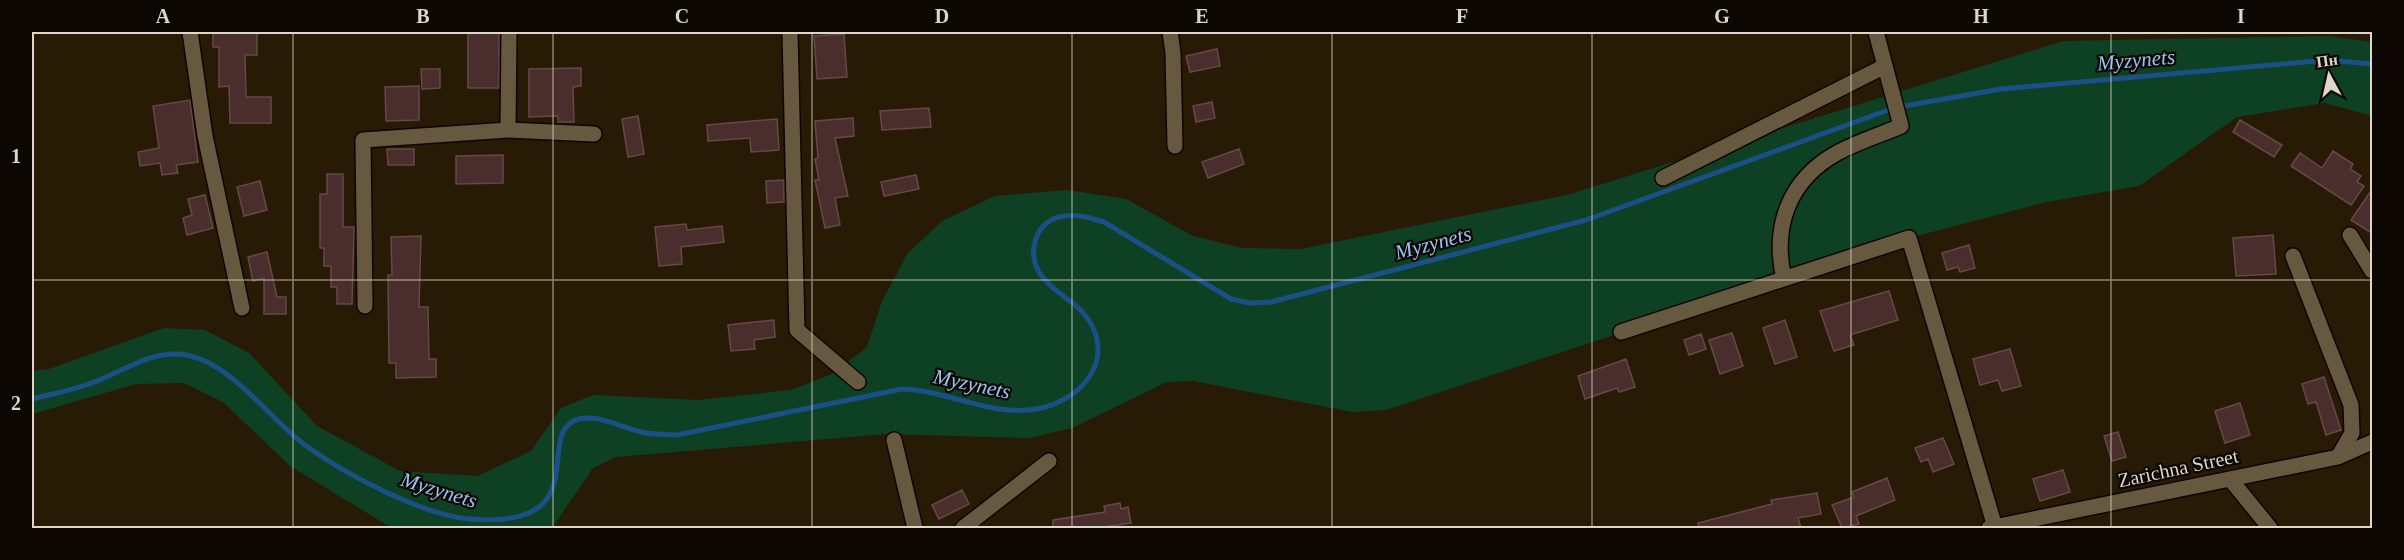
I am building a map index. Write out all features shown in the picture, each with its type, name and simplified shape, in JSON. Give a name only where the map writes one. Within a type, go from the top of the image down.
[{"type":"street","points":[[190,32],[205,136],[242,308]]},
{"type":"street","points":[[508,32],[508,130]]},
{"type":"street","points":[[790,32],[797,330],[858,382]]},
{"type":"street","points":[[1170,32],[1173,53],[1175,146]]},
{"type":"street","points":[[1784,279],[1778,256],[1779,234],[1788,204],[1808,175],[1836,154],[1901,126],[1876,32]]},
{"type":"street","points":[[1663,177],[1885,66]]},
{"type":"street","points":[[365,306],[363,140],[508,130],[594,134]]},
{"type":"street","points":[[2350,235],[2373,271]]},
{"type":"street","points":[[1621,332],[1909,238],[1992,528]]},
{"type":"street","points":[[2293,256],[2351,405],[2352,433],[2337,457]]},
{"type":"street","points":[[894,440],[915,528]]},
{"type":"street","name":"Zarichna Street","points":[[1992,528],[2337,457],[2373,442]]},
{"type":"street","points":[[963,528],[1049,461]]},
{"type":"street","points":[[2230,479],[2270,528]]},
{"type":"green space","points":[[2329,36],[2372,42],[2372,116],[2325,103],[2237,117],[2139,186],[2046,202],[1909,238],[1386,410],[1352,412],[1193,381],[1167,382],[1072,428],[1029,438],[887,434],[616,457],[593,468],[552,528],[392,528],[290,466],[223,402],[184,383],[136,384],[32,414],[32,371],[49,369],[164,328],[205,330],[249,353],[317,426],[400,471],[477,476],[531,451],[561,408],[593,395],[698,400],[791,390],[832,374],[867,347],[882,301],[908,253],[942,221],[995,196],[1067,190],[1126,199],[1193,236],[1242,248],[1300,249],[1567,195],[2063,41]]},
{"type":"building","points":[[213,32],[257,32],[257,55],[245,55],[246,97],[271,97],[271,123],[230,123],[229,86],[219,87],[219,47],[213,47]]},
{"type":"building","points":[[468,32],[499,32],[499,88],[468,88]]},
{"type":"building","points":[[844,34],[847,77],[817,79],[814,36]]},
{"type":"building","points":[[1217,49],[1220,66],[1190,72],[1186,56]]},
{"type":"building","points":[[581,68],[581,86],[573,87],[574,122],[558,122],[558,116],[529,117],[529,69]]},
{"type":"building","points":[[421,69],[440,69],[440,88],[422,89]]},
{"type":"building","points":[[419,86],[419,120],[386,121],[385,87]]},
{"type":"building","points":[[190,100],[198,162],[176,165],[178,173],[162,175],[160,163],[140,166],[138,152],[159,148],[153,106]]},
{"type":"building","points":[[1212,102],[1215,118],[1196,122],[1193,106]]},
{"type":"building","points":[[929,108],[931,127],[882,130],[880,111]]},
{"type":"building","points":[[638,116],[644,154],[628,157],[622,119]]},
{"type":"building","points":[[853,118],[854,136],[835,138],[848,196],[835,198],[840,225],[825,228],[815,180],[819,180],[815,159],[818,158],[815,121]]},
{"type":"building","points":[[777,119],[779,150],[751,152],[750,138],[708,141],[707,125]]},
{"type":"building","points":[[2240,120],[2282,145],[2274,157],[2233,132]]},
{"type":"building","points":[[387,149],[414,149],[414,165],[388,165]]},
{"type":"building","points":[[1239,149],[1244,164],[1208,178],[1202,162]]},
{"type":"building","points":[[2333,151],[2353,164],[2350,169],[2361,176],[2357,182],[2364,186],[2351,205],[2291,166],[2300,153],[2322,168]]},
{"type":"building","points":[[503,155],[503,183],[456,184],[456,156]]},
{"type":"building","points":[[327,174],[343,174],[343,227],[354,227],[352,304],[337,304],[337,287],[331,287],[331,266],[324,266],[324,248],[320,248],[320,194],[327,194]]},
{"type":"building","points":[[916,175],[919,189],[884,196],[881,182]]},
{"type":"building","points":[[784,180],[784,202],[767,203],[766,181]]},
{"type":"building","points":[[260,181],[267,210],[244,216],[237,187]]},
{"type":"building","points":[[2373,188],[2373,234],[2351,220]]},
{"type":"building","points":[[205,195],[213,228],[187,235],[183,218],[192,215],[188,199]]},
{"type":"building","points":[[686,224],[687,230],[722,226],[724,242],[681,247],[682,264],[659,266],[655,227]]},
{"type":"building","points":[[2273,235],[2276,274],[2236,276],[2233,238]]},
{"type":"building","points":[[421,236],[419,307],[428,307],[429,359],[436,359],[436,377],[396,378],[396,363],[389,363],[388,275],[392,275],[391,237]]},
{"type":"building","points":[[1969,245],[1975,268],[1960,272],[1958,267],[1947,270],[1942,253]]},
{"type":"building","points":[[267,252],[277,297],[286,297],[286,314],[264,314],[264,278],[253,281],[248,257]]},
{"type":"building","points":[[1889,291],[1898,320],[1850,335],[1854,345],[1834,351],[1820,311]]},
{"type":"building","points":[[774,320],[775,337],[754,340],[755,349],[731,351],[728,325]]},
{"type":"building","points":[[1785,320],[1797,357],[1775,364],[1763,328]]},
{"type":"building","points":[[1732,333],[1743,366],[1720,374],[1709,340]]},
{"type":"building","points":[[1701,334],[1706,349],[1689,355],[1684,340]]},
{"type":"building","points":[[2010,349],[2021,386],[2002,391],[1998,380],[1980,385],[1973,359]]},
{"type":"building","points":[[1626,359],[1635,387],[1619,392],[1617,388],[1585,399],[1578,376]]},
{"type":"building","points":[[2324,377],[2341,430],[2326,435],[2316,402],[2308,404],[2302,384]]},
{"type":"building","points":[[2240,403],[2250,435],[2225,443],[2215,411]]},
{"type":"building","points":[[2118,432],[2126,457],[2112,461],[2104,436]]},
{"type":"building","points":[[1943,438],[1954,464],[1933,472],[1928,459],[1921,462],[1915,448]]},
{"type":"building","points":[[2063,470],[2070,492],[2040,501],[2033,479]]},
{"type":"building","points":[[1887,478],[1895,500],[1856,516],[1859,524],[1842,528],[1832,505],[1854,497],[1852,492]]},
{"type":"building","points":[[962,490],[969,504],[939,519],[932,505]]},
{"type":"building","points":[[1817,493],[1821,514],[1798,518],[1801,528],[1699,528],[1698,523],[1772,504],[1771,500]]},
{"type":"building","points":[[1120,503],[1121,509],[1128,507],[1131,523],[1097,528],[1053,528],[1053,520],[1105,512],[1104,506]]},
{"type":"waterway","name":"Myzynets","points":[[1904,106],[2001,89],[2327,60],[2372,64]]},
{"type":"waterway","name":"Myzynets","points":[[32,399],[89,384],[144,360],[166,354],[196,358],[230,377],[305,445],[361,480],[406,501],[450,516],[469,519],[510,518],[535,510],[549,495],[556,478],[560,441],[566,427],[579,419],[594,418],[645,433],[677,435],[902,389],[919,390],[985,406],[1019,410],[1052,405],[1067,397],[1080,388],[1090,376],[1096,362],[1098,347],[1095,331],[1085,315],[1046,281],[1036,266],[1034,257],[1036,238],[1046,223],[1054,218],[1074,216],[1104,222],[1231,299],[1250,303],[1271,302],[1586,220],[1888,110]]}]
